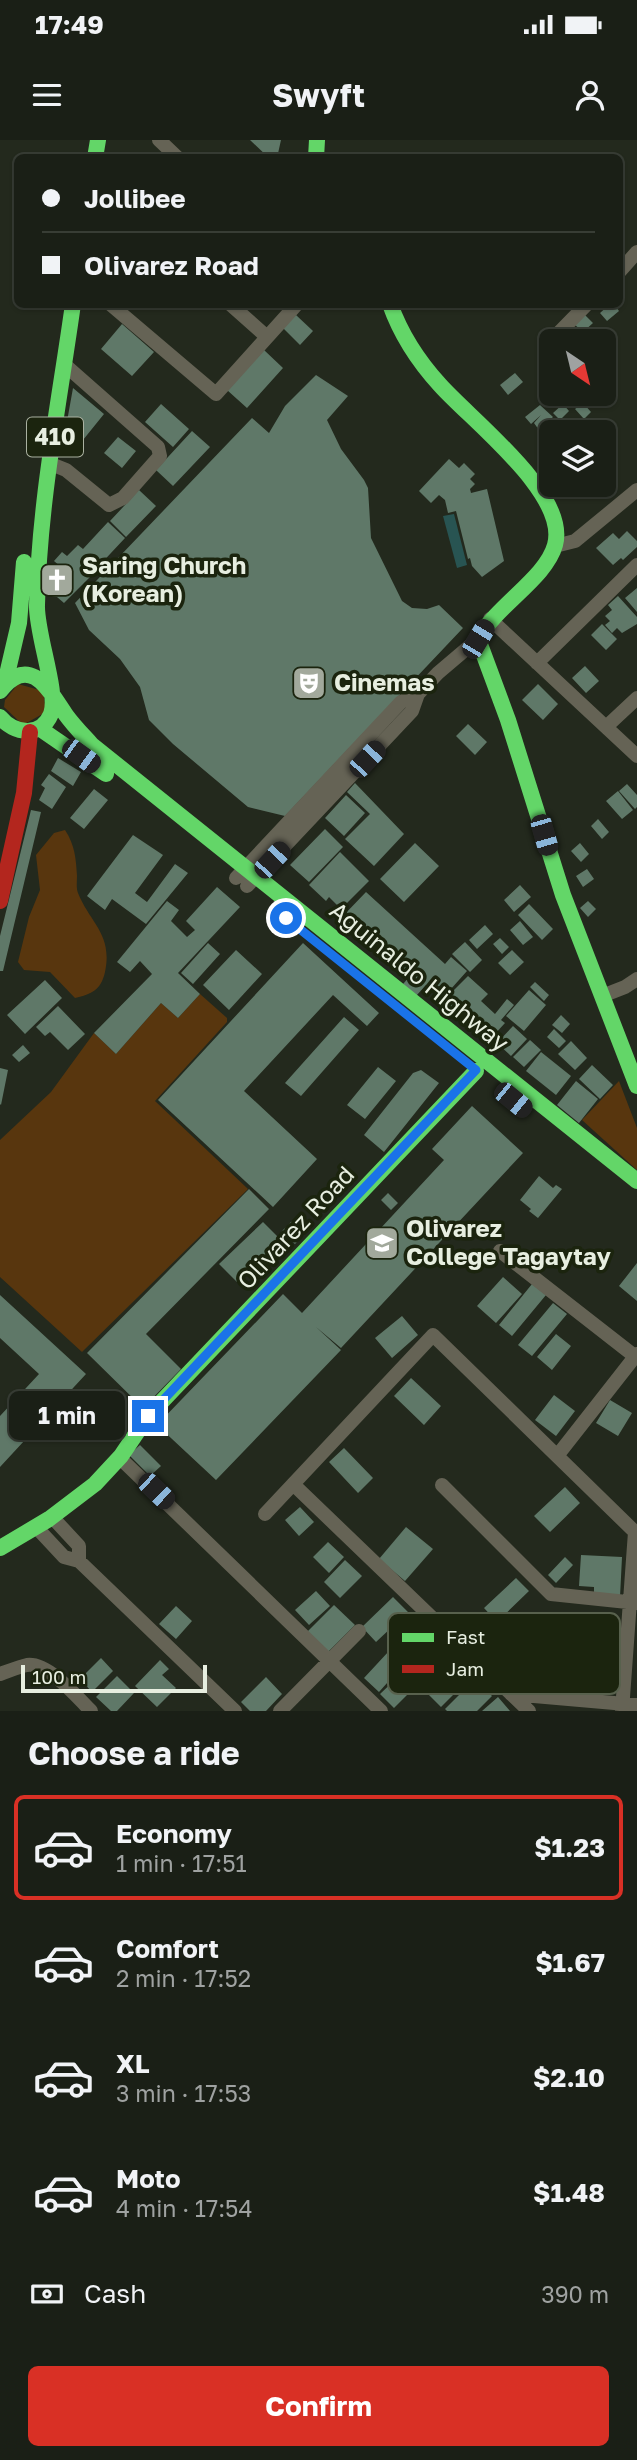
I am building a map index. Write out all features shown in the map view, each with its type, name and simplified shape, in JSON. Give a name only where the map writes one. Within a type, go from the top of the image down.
[{"type":"main road","name":"410","points":[[2,687],[19,623],[27,540],[59,308]]},
{"type":"main road","name":"410","points":[[0,717],[13,730],[35,730],[51,715],[54,704],[37,620],[38,569],[73,308]]},
{"type":"main road","points":[[392,308],[402,336],[415,354],[435,379],[542,492],[556,524],[555,546],[547,561],[490,619],[478,639],[500,696],[563,895],[637,1086]]},
{"type":"main road","name":"410","points":[[2,687],[13,678],[29,676],[44,682],[52,693]]},
{"type":"main road","name":"Aguinaldo Highway","points":[[52,693],[67,716],[92,744],[247,877],[476,1070],[633,1187]]},
{"type":"main road","points":[[0,901],[35,730]]},
{"type":"main road","name":"Aguinaldo Highway","points":[[35,730],[104,773],[247,877],[633,1187]]},
{"type":"main road","name":"Olivarez Road","points":[[0,1548],[53,1518],[97,1482],[120,1458],[148,1416],[476,1070]]},
{"type":"street","points":[[159,140],[174,154]]},
{"type":"street","points":[[623,268],[637,252]]},
{"type":"street","points":[[115,308],[216,394],[293,308]]},
{"type":"street","points":[[234,308],[267,337]]},
{"type":"street","points":[[563,329],[583,308]]},
{"type":"street","points":[[51,464],[66,470],[109,505],[123,498],[160,456],[158,447],[65,365]]},
{"type":"street","points":[[555,546],[575,541],[635,496]]},
{"type":"street","points":[[537,663],[637,565]]},
{"type":"street","points":[[490,619],[637,756]]},
{"type":"street","points":[[247,877],[412,710],[418,694],[438,673],[478,639]]},
{"type":"street","points":[[606,727],[637,698]]},
{"type":"street","points":[[602,996],[637,979]]},
{"type":"street","points":[[499,1251],[636,1356],[557,1456]]},
{"type":"street","points":[[265,1514],[433,1335],[636,1532],[627,1707],[519,1694]]},
{"type":"street","points":[[120,1458],[381,1711]]},
{"type":"street","points":[[293,1485],[427,1613]]},
{"type":"street","points":[[442,1485],[551,1594],[634,1602]]},
{"type":"street","points":[[53,1518],[79,1546],[79,1561]]},
{"type":"street","points":[[37,1528],[64,1557],[79,1561],[235,1711]]},
{"type":"street","points":[[280,1711],[359,1631]]},
{"type":"street","points":[[0,1674],[29,1665],[40,1667],[56,1677],[91,1711]]},
{"type":"street","points":[[512,1694],[529,1711]]},
{"type":"shaded area","points":[[18,684],[43,691],[46,712],[23,725],[4,707],[5,700]]},
{"type":"shaded area","points":[[65,830],[74,852],[78,893],[103,938],[107,959],[98,987],[91,993],[75,998],[50,972],[24,970],[18,962],[29,917],[40,890],[36,855],[54,833]]},
{"type":"shaded area","points":[[200,994],[227,1018],[227,1022],[155,1101],[248,1189],[82,1352],[0,1277],[0,1140],[51,1092],[94,1033],[116,1054],[161,1003],[178,1018]]},
{"type":"shaded area","points":[[619,1081],[637,1128],[637,1170],[582,1120]]},
{"type":"water","points":[[454,514],[467,565],[457,568],[443,516]]},
{"type":"building","points":[[250,140],[281,140],[278,154],[265,154]]},
{"type":"building","points":[[606,308],[617,308],[619,311],[607,321],[600,313]]},
{"type":"building","points":[[584,314],[593,323],[586,329],[580,329],[574,324]]},
{"type":"building","points":[[296,315],[313,331],[300,345],[283,328]]},
{"type":"building","points":[[122,324],[154,352],[132,376],[101,349]]},
{"type":"building","points":[[264,350],[283,368],[247,408],[227,390]]},
{"type":"building","points":[[515,373],[523,382],[508,395],[500,385]]},
{"type":"building","points":[[316,375],[348,396],[327,420],[341,449],[368,488],[371,538],[402,601],[412,608],[427,609],[439,605],[463,628],[285,816],[248,807],[173,744],[149,720],[140,687],[120,659],[89,630],[75,603],[252,418],[269,433],[285,406]]},
{"type":"building","points":[[73,388],[104,414],[83,440],[66,427]]},
{"type":"building","points":[[161,404],[189,429],[173,447],[145,422]]},
{"type":"building","points":[[539,406],[553,417],[550,420],[539,420],[539,430],[534,423],[541,415],[531,424],[525,417]]},
{"type":"building","points":[[561,406],[569,411],[560,420],[553,413]]},
{"type":"building","points":[[586,406],[591,412],[584,419],[575,409]]},
{"type":"building","points":[[192,431],[210,447],[173,486],[156,470]]},
{"type":"building","points":[[118,437],[136,451],[122,468],[104,453]]},
{"type":"building","points":[[449,459],[459,468],[464,463],[475,474],[470,479],[475,484],[470,489],[471,493],[487,489],[504,561],[482,577],[472,566],[470,558],[468,559],[456,511],[448,513],[445,500],[439,495],[431,503],[419,491]]},
{"type":"building","points":[[139,490],[156,506],[126,537],[110,521]]},
{"type":"building","points":[[108,522],[125,538],[64,603],[57,597],[46,595],[45,584],[60,568],[68,573],[54,561],[62,552],[67,556],[78,545],[83,549]]},
{"type":"building","points":[[627,531],[637,541],[637,547],[613,565],[596,548],[613,533],[619,539]]},
{"type":"building","points":[[637,588],[637,612],[625,598]]},
{"type":"building","points":[[618,596],[637,617],[637,624],[622,633],[617,628],[612,633],[605,625],[610,621],[605,616],[612,610],[608,605]]},
{"type":"building","points":[[602,624],[617,639],[606,650],[591,635]]},
{"type":"building","points":[[585,666],[599,681],[586,693],[572,678]]},
{"type":"building","points":[[538,684],[558,704],[543,720],[522,700]]},
{"type":"building","points":[[468,724],[487,742],[475,755],[456,736]]},
{"type":"building","points":[[58,758],[81,772],[73,786],[51,771]]},
{"type":"building","points":[[49,774],[66,787],[52,809],[39,800],[45,788],[41,785]]},
{"type":"building","points":[[355,783],[404,834],[374,866],[345,839],[370,814],[347,792]]},
{"type":"building","points":[[627,784],[637,795],[635,809],[619,791]]},
{"type":"building","points":[[94,789],[108,800],[84,829],[70,818]]},
{"type":"building","points":[[618,791],[633,810],[622,819],[606,801]]},
{"type":"building","points":[[346,795],[365,813],[344,836],[325,818]]},
{"type":"building","points":[[31,810],[41,812],[3,971],[0,971],[0,936]]},
{"type":"building","points":[[598,819],[609,832],[602,839],[591,826]]},
{"type":"building","points":[[325,829],[343,847],[309,882],[290,865]]},
{"type":"building","points":[[133,835],[163,855],[135,893],[147,902],[175,864],[188,873],[146,924],[112,899],[105,910],[87,896]]},
{"type":"building","points":[[415,843],[439,866],[404,902],[380,879]]},
{"type":"building","points":[[580,843],[589,854],[581,862],[571,851]]},
{"type":"building","points":[[340,852],[369,881],[341,909],[329,897],[326,901],[309,885]]},
{"type":"building","points":[[587,869],[594,879],[583,887],[576,876]]},
{"type":"building","points":[[520,885],[531,897],[514,912],[504,900]]},
{"type":"building","points":[[217,887],[240,907],[178,973],[200,994],[178,1018],[161,1003],[116,1054],[94,1033],[152,974],[140,961],[130,972],[117,962],[167,901],[179,910],[171,921],[187,937],[195,930],[186,921]]},
{"type":"building","points":[[366,892],[445,964],[451,957],[467,971],[442,999],[426,985],[416,996],[403,984],[411,975],[342,917]]},
{"type":"building","points":[[588,901],[596,909],[588,917],[580,908]]},
{"type":"building","points":[[529,904],[553,929],[542,940],[518,915]]},
{"type":"building","points":[[520,921],[533,937],[523,945],[510,930]]},
{"type":"building","points":[[485,925],[493,934],[477,949],[469,940]]},
{"type":"building","points":[[500,938],[509,947],[502,954],[493,944]]},
{"type":"building","points":[[465,942],[482,960],[470,972],[452,954]]},
{"type":"building","points":[[208,943],[220,954],[193,984],[181,973]]},
{"type":"building","points":[[303,943],[379,1013],[367,1026],[333,995],[244,1091],[317,1159],[273,1207],[158,1100]]},
{"type":"building","points":[[236,950],[262,974],[229,1010],[203,985]]},
{"type":"building","points":[[512,950],[524,962],[510,975],[498,963]]},
{"type":"building","points":[[468,976],[488,994],[481,1001],[495,1014],[507,999],[514,1005],[501,1020],[505,1023],[493,1036],[469,1014],[463,1020],[443,1001]]},
{"type":"building","points":[[45,980],[62,998],[25,1034],[7,1015]]},
{"type":"building","points":[[535,982],[549,995],[544,1001],[530,987]]},
{"type":"building","points":[[529,990],[546,1005],[524,1031],[506,1016]]},
{"type":"building","points":[[58,1006],[85,1034],[68,1050],[50,1032],[45,1036],[36,1027]]},
{"type":"building","points":[[561,1015],[570,1024],[562,1033],[552,1025]]},
{"type":"building","points":[[344,1017],[359,1030],[301,1096],[285,1083]]},
{"type":"building","points":[[513,1026],[527,1039],[511,1056],[497,1043]]},
{"type":"building","points":[[554,1029],[566,1041],[559,1048],[547,1037]]},
{"type":"building","points":[[530,1040],[541,1050],[524,1067],[513,1057]]},
{"type":"building","points":[[571,1041],[587,1058],[575,1070],[558,1054]]},
{"type":"building","points":[[23,1045],[30,1053],[19,1062],[12,1055]]},
{"type":"building","points":[[541,1052],[571,1076],[556,1095],[526,1071]]},
{"type":"building","points":[[592,1065],[613,1085],[600,1099],[579,1079]]},
{"type":"building","points":[[378,1067],[396,1081],[365,1119],[347,1105]]},
{"type":"building","points":[[0,1068],[8,1070],[1,1105],[0,1104]]},
{"type":"building","points":[[421,1070],[439,1083],[384,1152],[364,1135],[413,1073]]},
{"type":"building","points":[[576,1081],[598,1099],[579,1123],[557,1105]]},
{"type":"building","name":"Olivarez College Tagaytay","points":[[472,1106],[523,1153],[341,1348],[316,1327],[341,1350],[216,1480],[157,1425],[283,1294],[302,1313],[444,1160],[432,1149]]},
{"type":"building","points":[[539,1176],[553,1188],[556,1185],[562,1189],[538,1218],[520,1200]]},
{"type":"building","points":[[249,1189],[269,1209],[146,1334],[181,1369],[143,1408],[87,1353]]},
{"type":"building","points":[[388,1193],[398,1203],[391,1210],[381,1200]]},
{"type":"building","points":[[293,1220],[306,1232],[295,1244],[281,1232]]},
{"type":"building","points":[[263,1222],[281,1240],[237,1282],[219,1264]]},
{"type":"building","points":[[637,1263],[637,1301],[619,1286]]},
{"type":"building","points":[[503,1277],[522,1294],[496,1323],[477,1306]]},
{"type":"building","points":[[532,1284],[546,1295],[512,1336],[499,1325]]},
{"type":"building","points":[[0,1295],[86,1374],[0,1467],[0,1416],[39,1374],[0,1338]]},
{"type":"building","points":[[553,1303],[567,1314],[532,1356],[518,1345]]},
{"type":"building","points":[[402,1316],[418,1335],[392,1358],[375,1338]]},
{"type":"building","points":[[556,1334],[571,1346],[552,1370],[537,1357]]},
{"type":"building","points":[[411,1378],[441,1406],[424,1425],[394,1396]]},
{"type":"building","points":[[554,1395],[575,1411],[556,1436],[535,1420]]},
{"type":"building","points":[[610,1400],[632,1413],[618,1436],[596,1423]]},
{"type":"building","points":[[140,1445],[161,1466],[150,1476],[129,1455]]},
{"type":"building","points":[[344,1448],[373,1478],[358,1493],[329,1462]]},
{"type":"building","points":[[565,1487],[580,1503],[550,1532],[534,1516]]},
{"type":"building","points":[[300,1507],[314,1522],[299,1536],[285,1520]]},
{"type":"building","points":[[406,1527],[433,1549],[405,1581],[379,1559]]},
{"type":"building","points":[[328,1542],[344,1557],[329,1573],[313,1557]]},
{"type":"building","points":[[581,1555],[622,1557],[620,1597],[594,1596],[594,1587],[579,1586]]},
{"type":"building","points":[[565,1557],[573,1565],[556,1583],[548,1575]]},
{"type":"building","points":[[345,1560],[362,1576],[340,1598],[324,1582]]},
{"type":"building","points":[[516,1578],[529,1591],[506,1613],[489,1613],[484,1608]]},
{"type":"building","points":[[316,1591],[330,1606],[309,1625],[295,1610]]},
{"type":"building","points":[[393,1597],[408,1612],[388,1613],[388,1631],[376,1642],[362,1627]]},
{"type":"building","points":[[334,1605],[355,1625],[327,1653],[306,1633]]},
{"type":"building","points":[[176,1606],[192,1621],[176,1639],[159,1624]]},
{"type":"building","points":[[388,1652],[388,1682],[379,1692],[364,1678]]},
{"type":"building","points":[[101,1658],[113,1671],[92,1692],[80,1679]]},
{"type":"building","points":[[160,1660],[169,1669],[162,1675],[176,1688],[157,1707],[135,1686]]},
{"type":"building","points":[[117,1676],[134,1693],[117,1711],[111,1711],[96,1697]]},
{"type":"building","points":[[266,1677],[282,1694],[266,1711],[250,1711],[241,1702]]},
{"type":"building","points":[[388,1686],[388,1694],[408,1694],[394,1708],[380,1694]]},
{"type":"building","points":[[428,1694],[454,1694],[441,1707]]},
{"type":"building","points":[[460,1694],[492,1696],[477,1711],[445,1709]]},
{"type":"building","points":[[498,1697],[510,1711],[482,1711]]},
{"type":"traffic: fast","points":[[96,154],[98,140]]},
{"type":"traffic: fast","points":[[316,154],[317,140]]},
{"type":"traffic: fast","points":[[0,717],[12,727],[34,730],[47,722],[53,705],[37,605],[50,454],[72,308]]},
{"type":"traffic: fast","points":[[391,308],[405,337],[424,367],[515,459],[547,504],[555,525],[555,545],[542,569],[486,627],[478,639],[508,720],[563,895],[637,1086]]},
{"type":"traffic: fast","points":[[5,683],[19,623],[24,562]]},
{"type":"traffic: fast","points":[[0,691],[21,675],[30,675],[39,680],[92,745],[637,1181]]},
{"type":"traffic: fast","points":[[39,728],[106,774]]},
{"type":"traffic: fast","points":[[0,1548],[49,1519],[95,1484],[121,1456],[148,1416],[476,1071]]},
{"type":"traffic: jam","points":[[0,901],[24,793],[30,732]]},
{"type":"place","name":"Saring Church (Korean)","points":[[57,580]]},
{"type":"place","name":"Cinemas","points":[[309,683]]},
{"type":"place","name":"Olivarez College Tagaytay","points":[[382,1243]]},
{"type":"route","points":[[148,1416],[476,1070],[286,918]]}]
